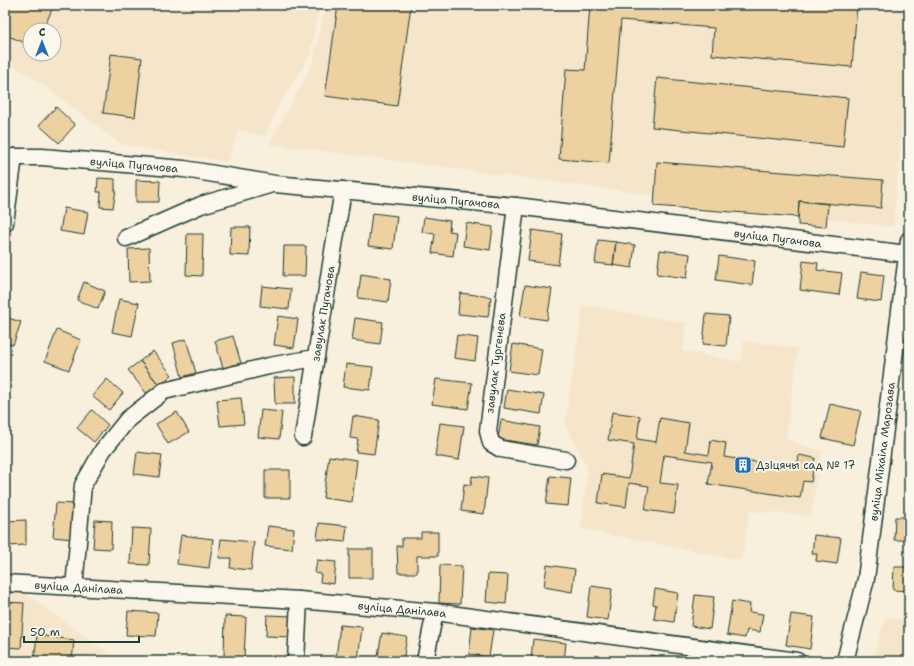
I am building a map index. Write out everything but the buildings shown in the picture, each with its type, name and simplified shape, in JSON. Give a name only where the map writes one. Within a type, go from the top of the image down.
[{"type":"street","name":"вуліца Пугачова","points":[[10,158],[42,157],[184,169],[274,184],[516,206],[908,247]]},
{"type":"street","points":[[5,223],[10,158]]},
{"type":"street","points":[[126,238],[201,205],[274,184]]},
{"type":"street","name":"завулак Пугачова","points":[[303,437],[343,190]]},
{"type":"street","name":"завулак Тургенева","points":[[516,206],[488,431],[491,443],[501,449],[566,460]]},
{"type":"street","name":"вуліца Міхаіла Марозава","points":[[845,661],[866,579],[908,247]]},
{"type":"street","points":[[74,588],[83,485],[103,450],[128,419],[164,391],[269,366],[315,358]]},
{"type":"street","name":"вуліца Данілава","points":[[5,583],[299,600],[435,612],[797,661]]},
{"type":"street","points":[[296,661],[299,600]]},
{"type":"street","points":[[425,661],[435,612]]},
{"type":"shaded area","points":[[5,5],[320,5],[309,57],[279,105],[265,136],[239,130],[227,162],[120,144],[45,86],[5,60]]},
{"type":"shaded area","points":[[326,5],[909,5],[909,45],[893,227],[269,144],[313,63]]},
{"type":"shaded area","points":[[583,305],[686,323],[683,351],[741,362],[744,341],[798,348],[786,439],[822,451],[811,516],[750,511],[741,560],[581,529],[587,467],[565,425]]},
{"type":"shaded area","points":[[5,592],[25,593],[117,659],[204,656],[208,661],[5,661]]},
{"type":"shaded area","points":[[886,617],[909,621],[909,661],[872,661]]},
{"type":"place","name":"Дзіцячы сад № 17","points":[[743,465]]}]
